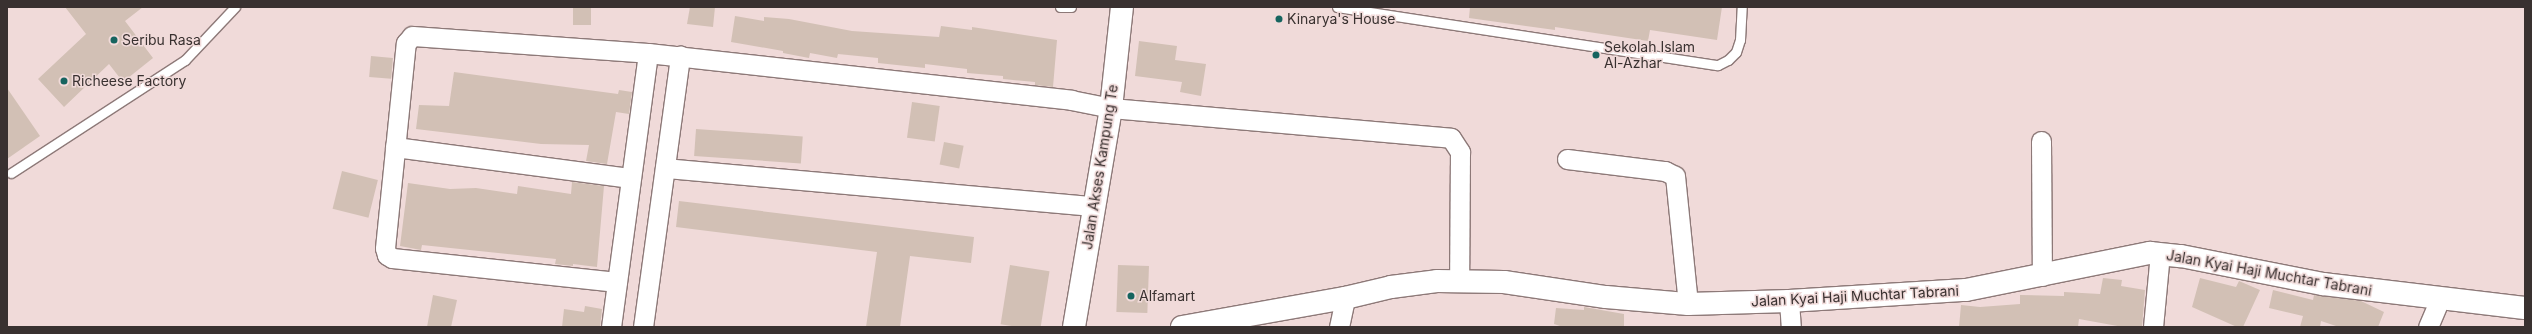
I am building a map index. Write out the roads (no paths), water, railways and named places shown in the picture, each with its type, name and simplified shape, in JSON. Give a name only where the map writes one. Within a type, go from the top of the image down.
[{"type":"street","name":"Jalan Akses Kampung Te","points":[[1074,327],[1111,108],[1122,7]]},
{"type":"street","points":[[617,282],[390,257],[385,248],[395,147],[406,43],[412,36],[680,56],[1071,100],[1111,108],[1451,138],[1460,152],[1459,281]]},
{"type":"street","points":[[611,327],[629,178],[648,53]]},
{"type":"street","points":[[643,327],[680,56]]},
{"type":"street","points":[[2041,141],[2042,276]]},
{"type":"street","points":[[395,147],[629,178]]},
{"type":"street","points":[[1568,159],[1665,172],[1675,176],[1688,304]]},
{"type":"street","points":[[665,168],[1094,206]]},
{"type":"street","points":[[2153,327],[2160,253]]},
{"type":"street","name":"Jalan Kyai Haji Muchtar Tabrani","points":[[1182,327],[1345,298],[1391,287],[1459,281],[1504,282],[1606,297],[1688,304],[1789,301],[1947,292],[2042,276],[2123,257],[2160,253],[2323,284],[2440,300],[2525,308]]},
{"type":"street","points":[[1340,327],[1345,298]]},
{"type":"street","points":[[2428,327],[2440,300]]},
{"type":"street","points":[[1789,301],[1791,327]]},
{"type":"lane","points":[[224,7],[224,19]]},
{"type":"lane","points":[[11,173],[185,60],[235,7]]},
{"type":"lane","points":[[1060,7],[1071,7]]},
{"type":"lane","points":[[1337,7],[1718,65],[1728,60],[1736,52],[1740,40],[1742,7]]},
{"type":"place","name":"Kinarya's House","points":[[1279,19]]},
{"type":"place","name":"Seribu Rasa","points":[[114,40]]},
{"type":"place","name":"Sekolah Islam Al-Azhar","points":[[1596,55]]},
{"type":"place","name":"Richeese Factory","points":[[64,81]]},
{"type":"place","name":"Alfamart","points":[[1131,296]]}]
